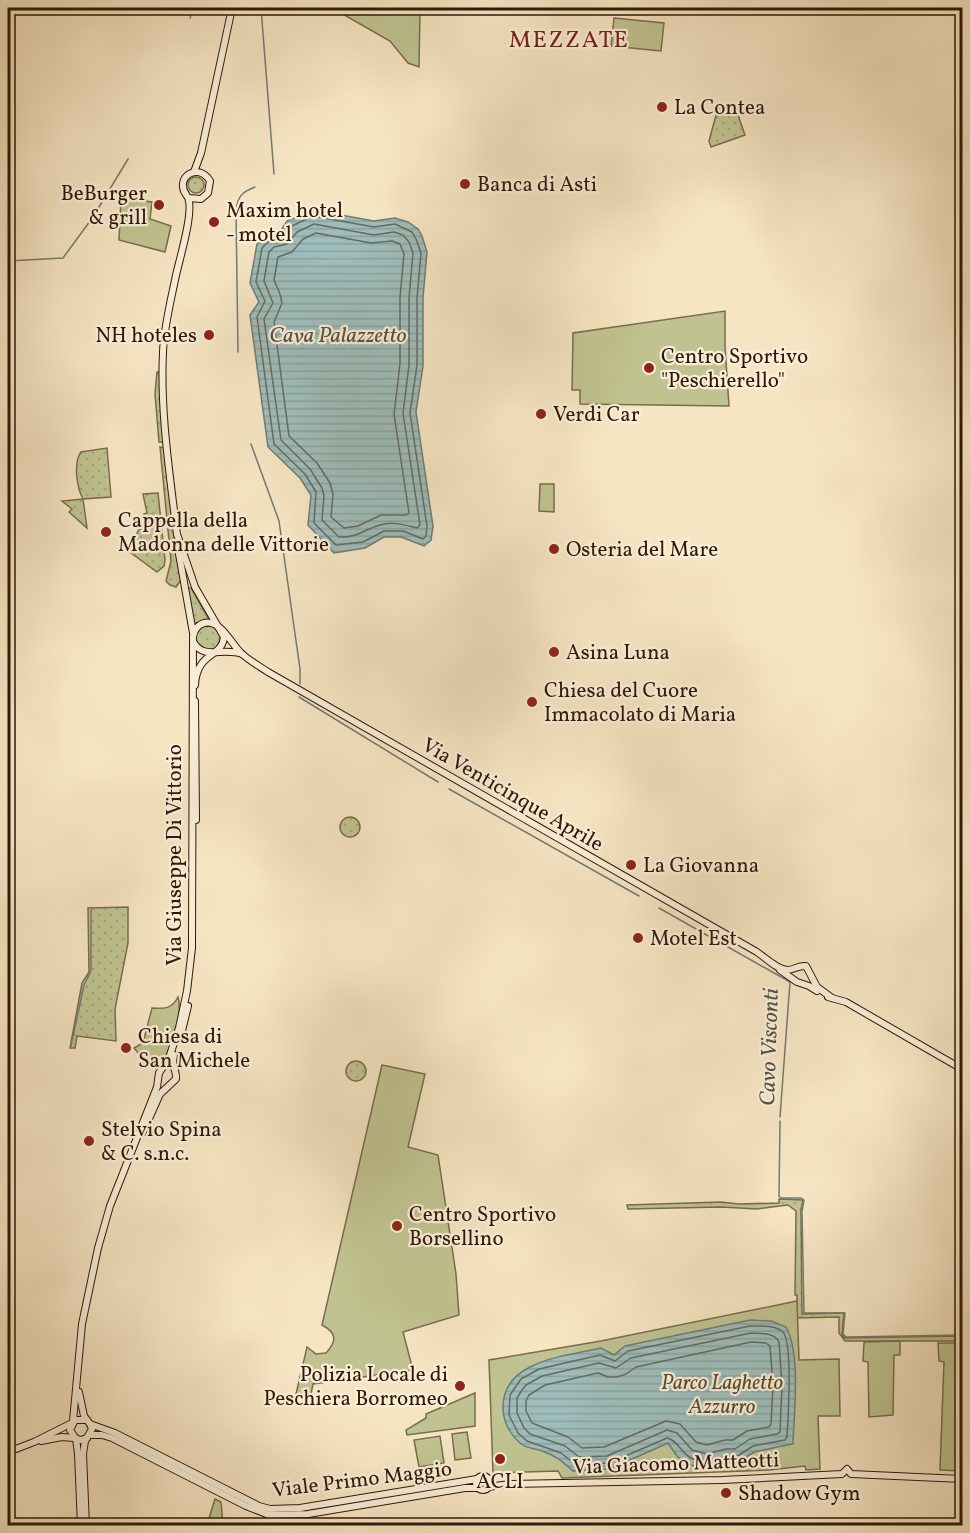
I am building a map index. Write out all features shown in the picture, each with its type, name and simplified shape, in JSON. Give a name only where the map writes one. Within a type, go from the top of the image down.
[{"type":"main road","points":[[194,172],[201,153],[232,8]]},
{"type":"main road","points":[[201,153],[202,173]]},
{"type":"main road","points":[[190,210],[197,200],[204,197],[210,189],[209,180],[202,173],[194,172],[187,175],[183,182],[183,191],[189,198],[197,200]]},
{"type":"main road","points":[[177,534],[162,389],[163,353],[175,279],[190,210],[189,198]]},
{"type":"main road","name":"Via Venticinque Aprile","points":[[177,534],[195,587],[208,611],[242,654],[273,675],[544,832],[758,952],[794,979]]},
{"type":"main road","name":"Via Giuseppe Di Vittorio","points":[[81,1526],[78,1454],[75,1438],[70,1431],[73,1422],[82,1324],[96,1254],[110,1206],[132,1153],[159,1079],[159,1072],[164,1068],[170,1055],[179,1028],[191,959],[193,638],[177,534]]},
{"type":"main road","points":[[204,623],[214,623],[220,628],[224,641],[220,648],[207,653],[195,646],[193,638],[196,628],[204,623]]},
{"type":"main road","name":"Via Venticinque Aprile","points":[[215,651],[242,654]]},
{"type":"main road","name":"Via Giuseppe Di Vittorio","points":[[132,1153],[148,1124],[159,1095],[176,1078],[173,1057],[186,1020],[195,950],[196,679],[200,664],[215,651]]},
{"type":"main road","name":"Via Venticinque Aprile","points":[[768,960],[786,969],[796,967]]},
{"type":"main road","points":[[801,983],[807,982],[810,977],[810,971],[802,965],[796,967],[793,973],[794,979],[823,996],[850,1004],[963,1069]]},
{"type":"main road","points":[[810,977],[832,998]]},
{"type":"main road","points":[[164,1068],[173,1069]]},
{"type":"main road","points":[[159,1079],[164,1084],[171,1084]]},
{"type":"main road","name":"Via Giuseppe Di Vittorio","points":[[77,1376],[81,1409],[92,1430],[83,1454],[86,1526]]},
{"type":"main road","points":[[8,1452],[34,1442],[79,1419],[88,1422]]},
{"type":"main road","name":"Viale Primo Maggio","points":[[88,1422],[270,1509],[300,1508],[477,1479]]},
{"type":"main road","name":"Viale Primo Maggio","points":[[88,1436],[102,1435],[112,1438],[246,1506],[264,1514],[276,1516],[308,1514],[465,1488],[479,1488]]},
{"type":"main road","points":[[34,1442],[62,1437],[81,1440],[88,1436]]},
{"type":"main road","name":"Via Giacomo Matteotti","points":[[488,1487],[510,1484],[722,1480],[842,1474],[847,1469],[851,1474],[963,1479]]},
{"type":"main road","points":[[482,1476],[488,1479],[488,1487],[485,1489],[476,1485],[477,1479],[482,1476]]},
{"type":"main road","name":"Via Giacomo Matteotti","points":[[488,1479],[510,1484]]},
{"type":"green space","points":[[332,8],[462,8],[420,11],[419,67],[408,63],[390,41]]},
{"type":"green space","points":[[614,18],[664,23],[661,51],[611,46]]},
{"type":"green space","points":[[718,108],[737,112],[745,135],[711,147],[709,141]]},
{"type":"green space","points":[[193,177],[199,177],[204,185],[202,191],[193,193],[188,188],[188,182]]},
{"type":"green space","points":[[121,198],[152,202],[150,219],[171,226],[165,252],[119,240]]},
{"type":"green space","name":"Centro Sportivo \"Peschierello\"","points":[[725,311],[729,406],[580,404],[580,390],[572,390],[573,333]]},
{"type":"green space","points":[[157,372],[160,372],[163,442],[159,442],[155,394]]},
{"type":"green space","points":[[160,447],[164,448],[181,580],[176,587],[166,581],[171,561]]},
{"type":"green space","points":[[107,448],[111,497],[83,499],[77,476],[77,462],[81,452]]},
{"type":"green space","points":[[540,484],[554,484],[554,512],[539,511]]},
{"type":"green space","points":[[158,493],[165,560],[164,566],[157,572],[127,550],[139,529],[145,530],[145,524],[149,523],[148,519],[145,519],[144,514],[147,513],[143,494]]},
{"type":"green space","points":[[83,499],[87,528],[69,512],[72,509],[62,501]]},
{"type":"green space","points":[[187,588],[191,588],[209,620],[194,625]]},
{"type":"green space","points":[[208,626],[217,629],[220,638],[217,647],[208,650],[199,647],[196,638],[199,629]]},
{"type":"green space","points":[[346,817],[354,817],[360,823],[360,831],[354,837],[346,837],[340,831],[340,823]]},
{"type":"green space","points":[[128,907],[128,943],[115,1009],[116,1041],[77,1036],[75,1048],[70,1048],[82,983],[89,972],[88,908]]},
{"type":"green space","points":[[178,997],[179,1013],[167,1053],[159,1066],[146,1062],[134,1048],[143,1043],[152,1008],[167,1007],[173,1004]]},
{"type":"green space","points":[[352,1061],[360,1061],[366,1067],[366,1075],[360,1081],[352,1081],[346,1075],[346,1067]]},
{"type":"green space","name":"Centro Sportivo Borsellino","points":[[382,1065],[425,1074],[408,1147],[438,1155],[456,1274],[459,1315],[403,1332],[413,1370],[313,1384],[310,1399],[296,1394],[307,1347],[316,1354],[326,1353],[334,1341],[333,1334],[322,1325]]},
{"type":"green space","points":[[779,1199],[803,1200],[801,1210],[802,1314],[844,1313],[842,1335],[845,1338],[962,1336],[962,1341],[845,1341],[839,1333],[839,1317],[797,1318],[796,1211],[788,1205],[757,1209],[721,1207],[628,1209],[627,1205],[779,1203]]},
{"type":"green space","name":"Parco Laghetto Azzurro","points":[[797,1301],[799,1360],[839,1359],[840,1416],[818,1416],[820,1469],[806,1470],[805,1466],[769,1470],[562,1478],[558,1471],[493,1473],[489,1360],[601,1341]]},
{"type":"green space","points":[[900,1341],[900,1355],[894,1355],[893,1415],[869,1417],[868,1362],[863,1361],[864,1342]]},
{"type":"green space","points":[[938,1343],[962,1343],[962,1471],[940,1470],[944,1362],[939,1361]]},
{"type":"green space","points":[[475,1393],[475,1426],[407,1435],[406,1430],[426,1418],[426,1414]]},
{"type":"green space","points":[[467,1432],[471,1458],[455,1460],[452,1434]]},
{"type":"green space","points":[[440,1436],[444,1463],[419,1467],[414,1440]]},
{"type":"green space","points":[[215,1499],[221,1502],[223,1525],[207,1525]]},
{"type":"water","name":"Cava Palazzetto","points":[[313,210],[374,221],[395,218],[408,222],[418,229],[422,236],[427,252],[423,298],[423,366],[416,412],[433,526],[431,540],[424,546],[401,537],[384,537],[365,548],[334,553],[308,525],[311,495],[300,478],[268,447],[250,315],[259,302],[250,283],[257,244],[269,233],[279,233],[287,221]]},
{"type":"water","name":"Parco Laghetto Azzurro","points":[[750,1320],[771,1321],[786,1327],[791,1338],[796,1384],[793,1444],[754,1452],[737,1463],[728,1462],[716,1467],[702,1468],[682,1460],[668,1443],[610,1469],[573,1471],[551,1455],[522,1445],[508,1427],[503,1407],[506,1391],[514,1379],[539,1363],[601,1348],[614,1355],[625,1346]]},
{"type":"waterway","points":[[190,18],[193,8]]},
{"type":"waterway","points":[[261,8],[274,174]]},
{"type":"waterway","points":[[8,261],[63,258],[93,217],[128,159]]},
{"type":"waterway","points":[[238,352],[236,210],[241,195],[255,187]]},
{"type":"waterway","points":[[251,444],[279,521],[300,669],[300,684]]},
{"type":"waterway","points":[[299,697],[438,782]]},
{"type":"waterway","points":[[449,789],[639,896]]},
{"type":"waterway","name":"Cavo Visconti","points":[[659,908],[790,982],[780,1117]]},
{"type":"waterway","points":[[71,1046],[84,985],[91,971],[91,910]]},
{"type":"waterway","points":[[780,1121],[779,1196],[804,1200],[802,1211],[804,1313],[845,1313],[843,1334],[846,1337],[962,1335]]},
{"type":"place","name":"La Contea","points":[[662,107]]},
{"type":"place","name":"Banca di Asti","points":[[465,184]]},
{"type":"place","name":"BeBurger & grill","points":[[159,205]]},
{"type":"place","name":"Maxim hotel - motel","points":[[214,222]]},
{"type":"place","name":"NH hoteles","points":[[209,335]]},
{"type":"place","name":"Centro Sportivo \"Peschierello\"","points":[[649,368]]},
{"type":"place","name":"Verdi Car","points":[[541,414]]},
{"type":"place","name":"Cappella della Madonna delle Vittorie","points":[[106,532]]},
{"type":"place","name":"Osteria del Mare","points":[[554,549]]},
{"type":"place","name":"Asina Luna","points":[[554,652]]},
{"type":"place","name":"Chiesa del Cuore Immacolato di Maria","points":[[532,702]]},
{"type":"place","name":"La Giovanna","points":[[631,865]]},
{"type":"place","name":"Motel Est","points":[[638,938]]},
{"type":"place","name":"Chiesa di San Michele","points":[[126,1048]]},
{"type":"place","name":"Stelvio Spina & C. s.n.c.","points":[[89,1141]]},
{"type":"place","name":"Centro Sportivo Borsellino","points":[[397,1226]]},
{"type":"place","name":"Polizia Locale di Peschiera Borromeo","points":[[460,1386]]},
{"type":"place","name":"ACLI","points":[[500,1459]]},
{"type":"place","name":"Shadow Gym","points":[[726,1493]]},
{"type":"district","name":"MEZZATE","points":[[569,39]]}]
